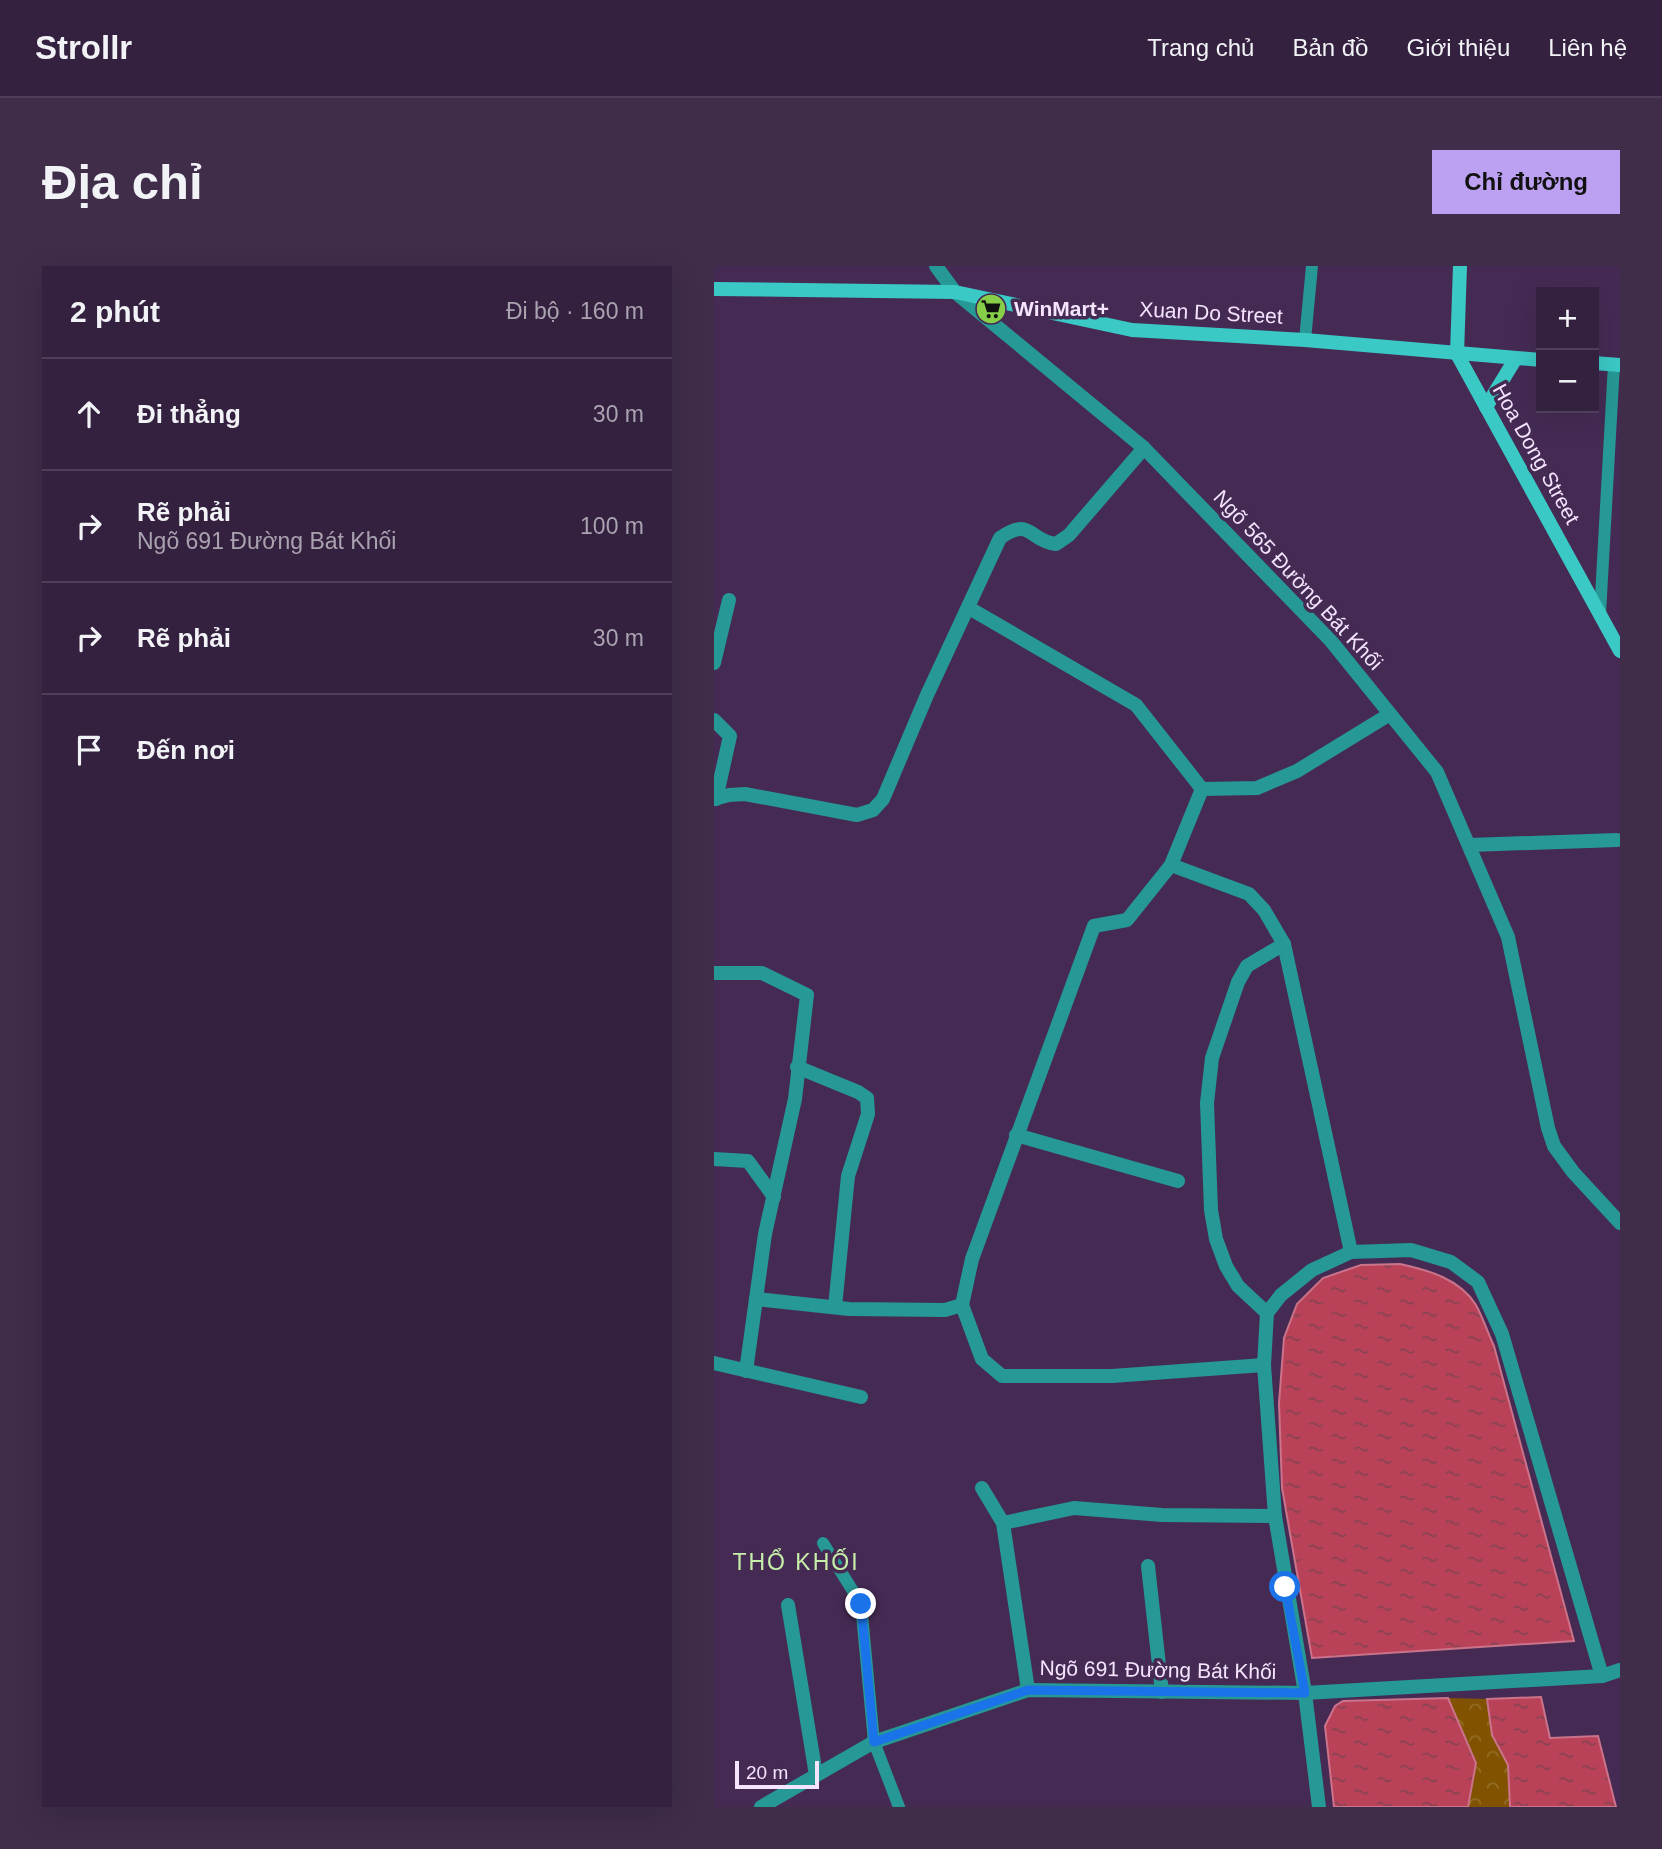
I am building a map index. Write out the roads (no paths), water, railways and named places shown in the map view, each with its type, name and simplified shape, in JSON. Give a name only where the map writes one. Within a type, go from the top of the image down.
[{"type":"street","name":"Ngõ 565 Đường Bát Khối","points":[[936,266],[955,292],[1144,448],[1331,641],[1437,772],[1508,937],[1554,1146],[1573,1172],[1620,1223]]},
{"type":"street","points":[[1457,354],[1460,266]]},
{"type":"street","name":"Xuan Do Street","points":[[714,289],[955,292],[1132,330],[1305,340],[1536,360]]},
{"type":"street","name":"Hoa Dong Street","points":[[1457,354],[1620,651]]},
{"type":"street","points":[[1486,407],[1516,358]]},
{"type":"street","points":[[1599,363],[1617,365]]},
{"type":"street","points":[[714,720],[730,737],[715,799],[745,794],[857,816],[873,810],[883,799],[926,695],[1000,538],[1013,529],[1027,529],[1046,543],[1056,544],[1069,535],[1144,448]]},
{"type":"street","points":[[714,663],[729,600]]},
{"type":"street","points":[[969,608],[1136,705],[1202,789]]},
{"type":"street","points":[[1202,789],[1258,788],[1297,771],[1390,714]]},
{"type":"street","points":[[1202,789],[1171,864],[1127,920],[1094,926],[972,1259],[962,1305],[982,1359],[1002,1376],[1112,1376],[1265,1365]]},
{"type":"street","points":[[1469,845],[1617,840]]},
{"type":"street","points":[[1171,864],[1249,894],[1264,910],[1284,944],[1351,1252]]},
{"type":"street","points":[[1267,1313],[1238,1286],[1226,1266],[1216,1240],[1211,1199],[1207,1103],[1212,1058],[1238,982],[1247,966],[1284,944]]},
{"type":"street","points":[[714,974],[762,974],[807,995],[795,1099],[765,1234],[746,1371]]},
{"type":"street","points":[[797,1068],[867,1098],[868,1114],[848,1176],[835,1307]]},
{"type":"street","points":[[1017,1135],[1178,1181]]},
{"type":"street","points":[[714,1159],[748,1161],[774,1197]]},
{"type":"street","points":[[1319,1807],[1305,1693],[1275,1516],[1265,1365],[1267,1313],[1281,1295],[1312,1270],[1351,1252],[1411,1250],[1451,1262],[1478,1282],[1502,1334],[1602,1676]]},
{"type":"street","points":[[756,1299],[835,1307],[944,1310],[962,1305]]},
{"type":"street","points":[[714,1363],[861,1396]]},
{"type":"street","points":[[982,1488],[1003,1523],[1028,1690]]},
{"type":"street","points":[[1003,1523],[1074,1508],[1162,1515],[1275,1516]]},
{"type":"street","points":[[1148,1566],[1162,1692]]},
{"type":"street","points":[[788,1605],[816,1775]]},
{"type":"street","name":"Ngõ 691 Đường Bát Khối","points":[[761,1807],[874,1742],[1028,1690],[1305,1693],[1602,1676],[1620,1670]]},
{"type":"lane","points":[[1305,340],[1312,266]]},
{"type":"lane","points":[[1600,614],[1617,365]]},
{"type":"lane","points":[[823,1543],[861,1604],[874,1742],[898,1807]]},
{"type":"water","points":[[1400,1264],[1421,1269],[1452,1282],[1469,1296],[1481,1315],[1494,1346],[1574,1641],[1312,1658],[1282,1488],[1279,1403],[1284,1338],[1297,1304],[1323,1278],[1361,1265]]},
{"type":"water","points":[[1541,1697],[1550,1738],[1598,1736],[1616,1807],[1510,1807],[1508,1765],[1492,1735],[1487,1699]]},
{"type":"water","points":[[1448,1698],[1476,1763],[1468,1807],[1334,1807],[1325,1726],[1335,1706],[1343,1701]]},
{"type":"place","name":"WinMart+","points":[[991,309]]},
{"type":"district","name":"THỔ KHỐI","points":[[796,1562]]}]
